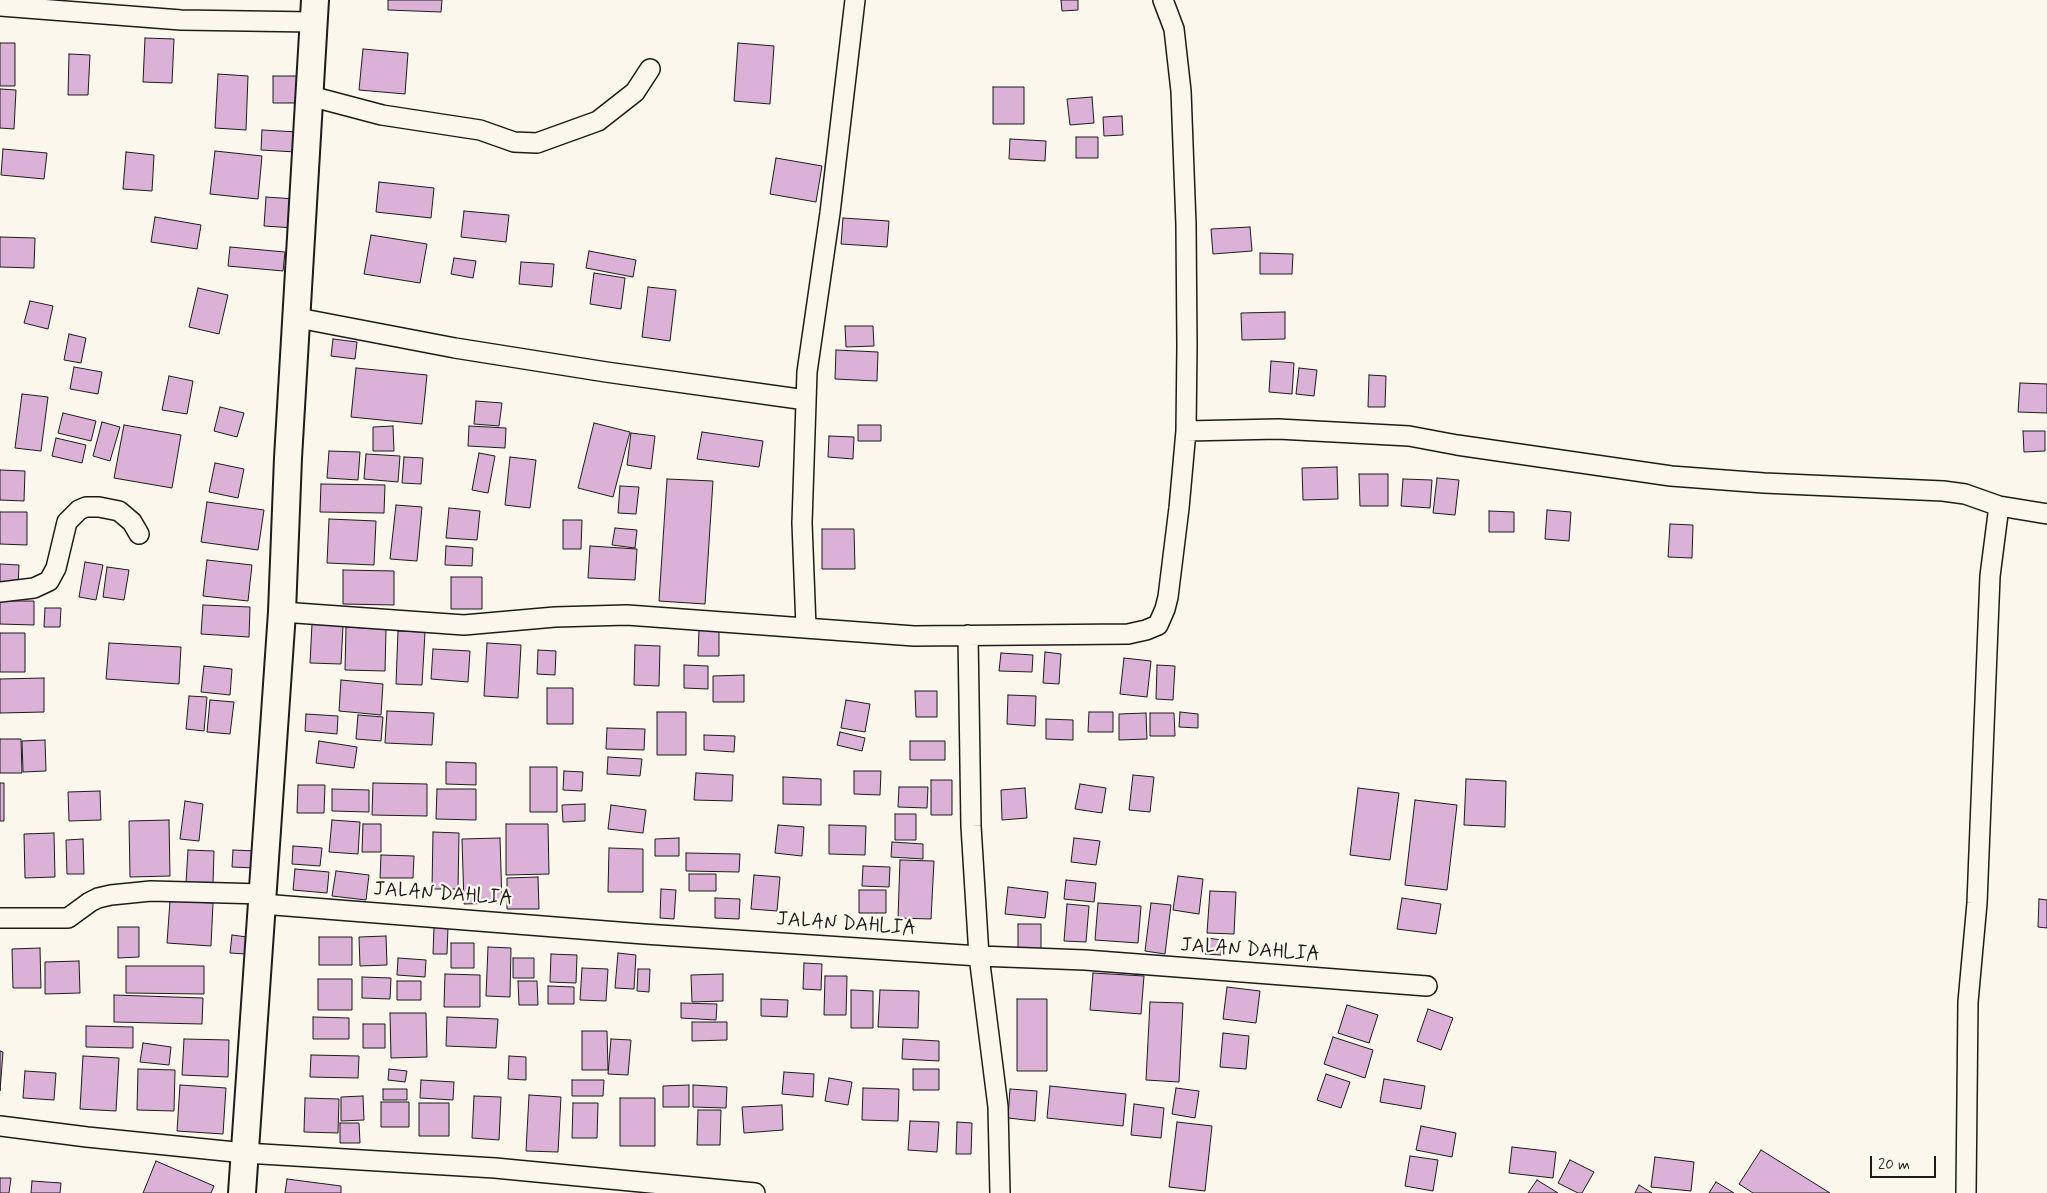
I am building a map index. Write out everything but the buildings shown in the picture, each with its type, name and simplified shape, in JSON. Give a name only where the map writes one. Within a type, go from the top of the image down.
[{"type":"main road","points":[[242,1193],[282,612],[288,458],[298,318],[314,11]]},
{"type":"street","points":[[806,627],[802,523],[807,372],[830,213],[855,0]]},
{"type":"street","points":[[282,612],[464,625],[555,617],[627,615],[914,636],[1128,634],[1158,625],[1168,597],[1186,431],[1186,225],[1181,91],[1174,29],[1163,0]]},
{"type":"street","points":[[0,6],[181,20],[314,11]]},
{"type":"street","points":[[310,96],[382,115],[480,130],[514,142],[537,143],[598,121],[635,92],[650,68]]},
{"type":"street","points":[[298,318],[455,348],[597,371],[806,400]]},
{"type":"street","points":[[1186,431],[1278,429],[1408,436],[1457,446],[1671,476],[1764,483],[1943,490],[1964,494],[1998,506],[2047,514]]},
{"type":"street","points":[[1966,1193],[1968,1002],[1977,903],[1990,576],[1998,506]]},
{"type":"street","points":[[0,592],[34,588],[49,581],[56,568],[67,522],[79,510],[86,507],[99,507],[119,511],[132,522],[139,534]]},
{"type":"street","points":[[968,635],[971,826],[979,956],[998,1107],[1000,1193]]},
{"type":"street","name":"JALAN DAHLIA","points":[[0,918],[68,918],[98,898],[151,891],[263,899],[644,934],[979,956],[1085,960],[1427,986]]},
{"type":"street","points":[[0,1126],[245,1153],[495,1168],[755,1193]]}]
